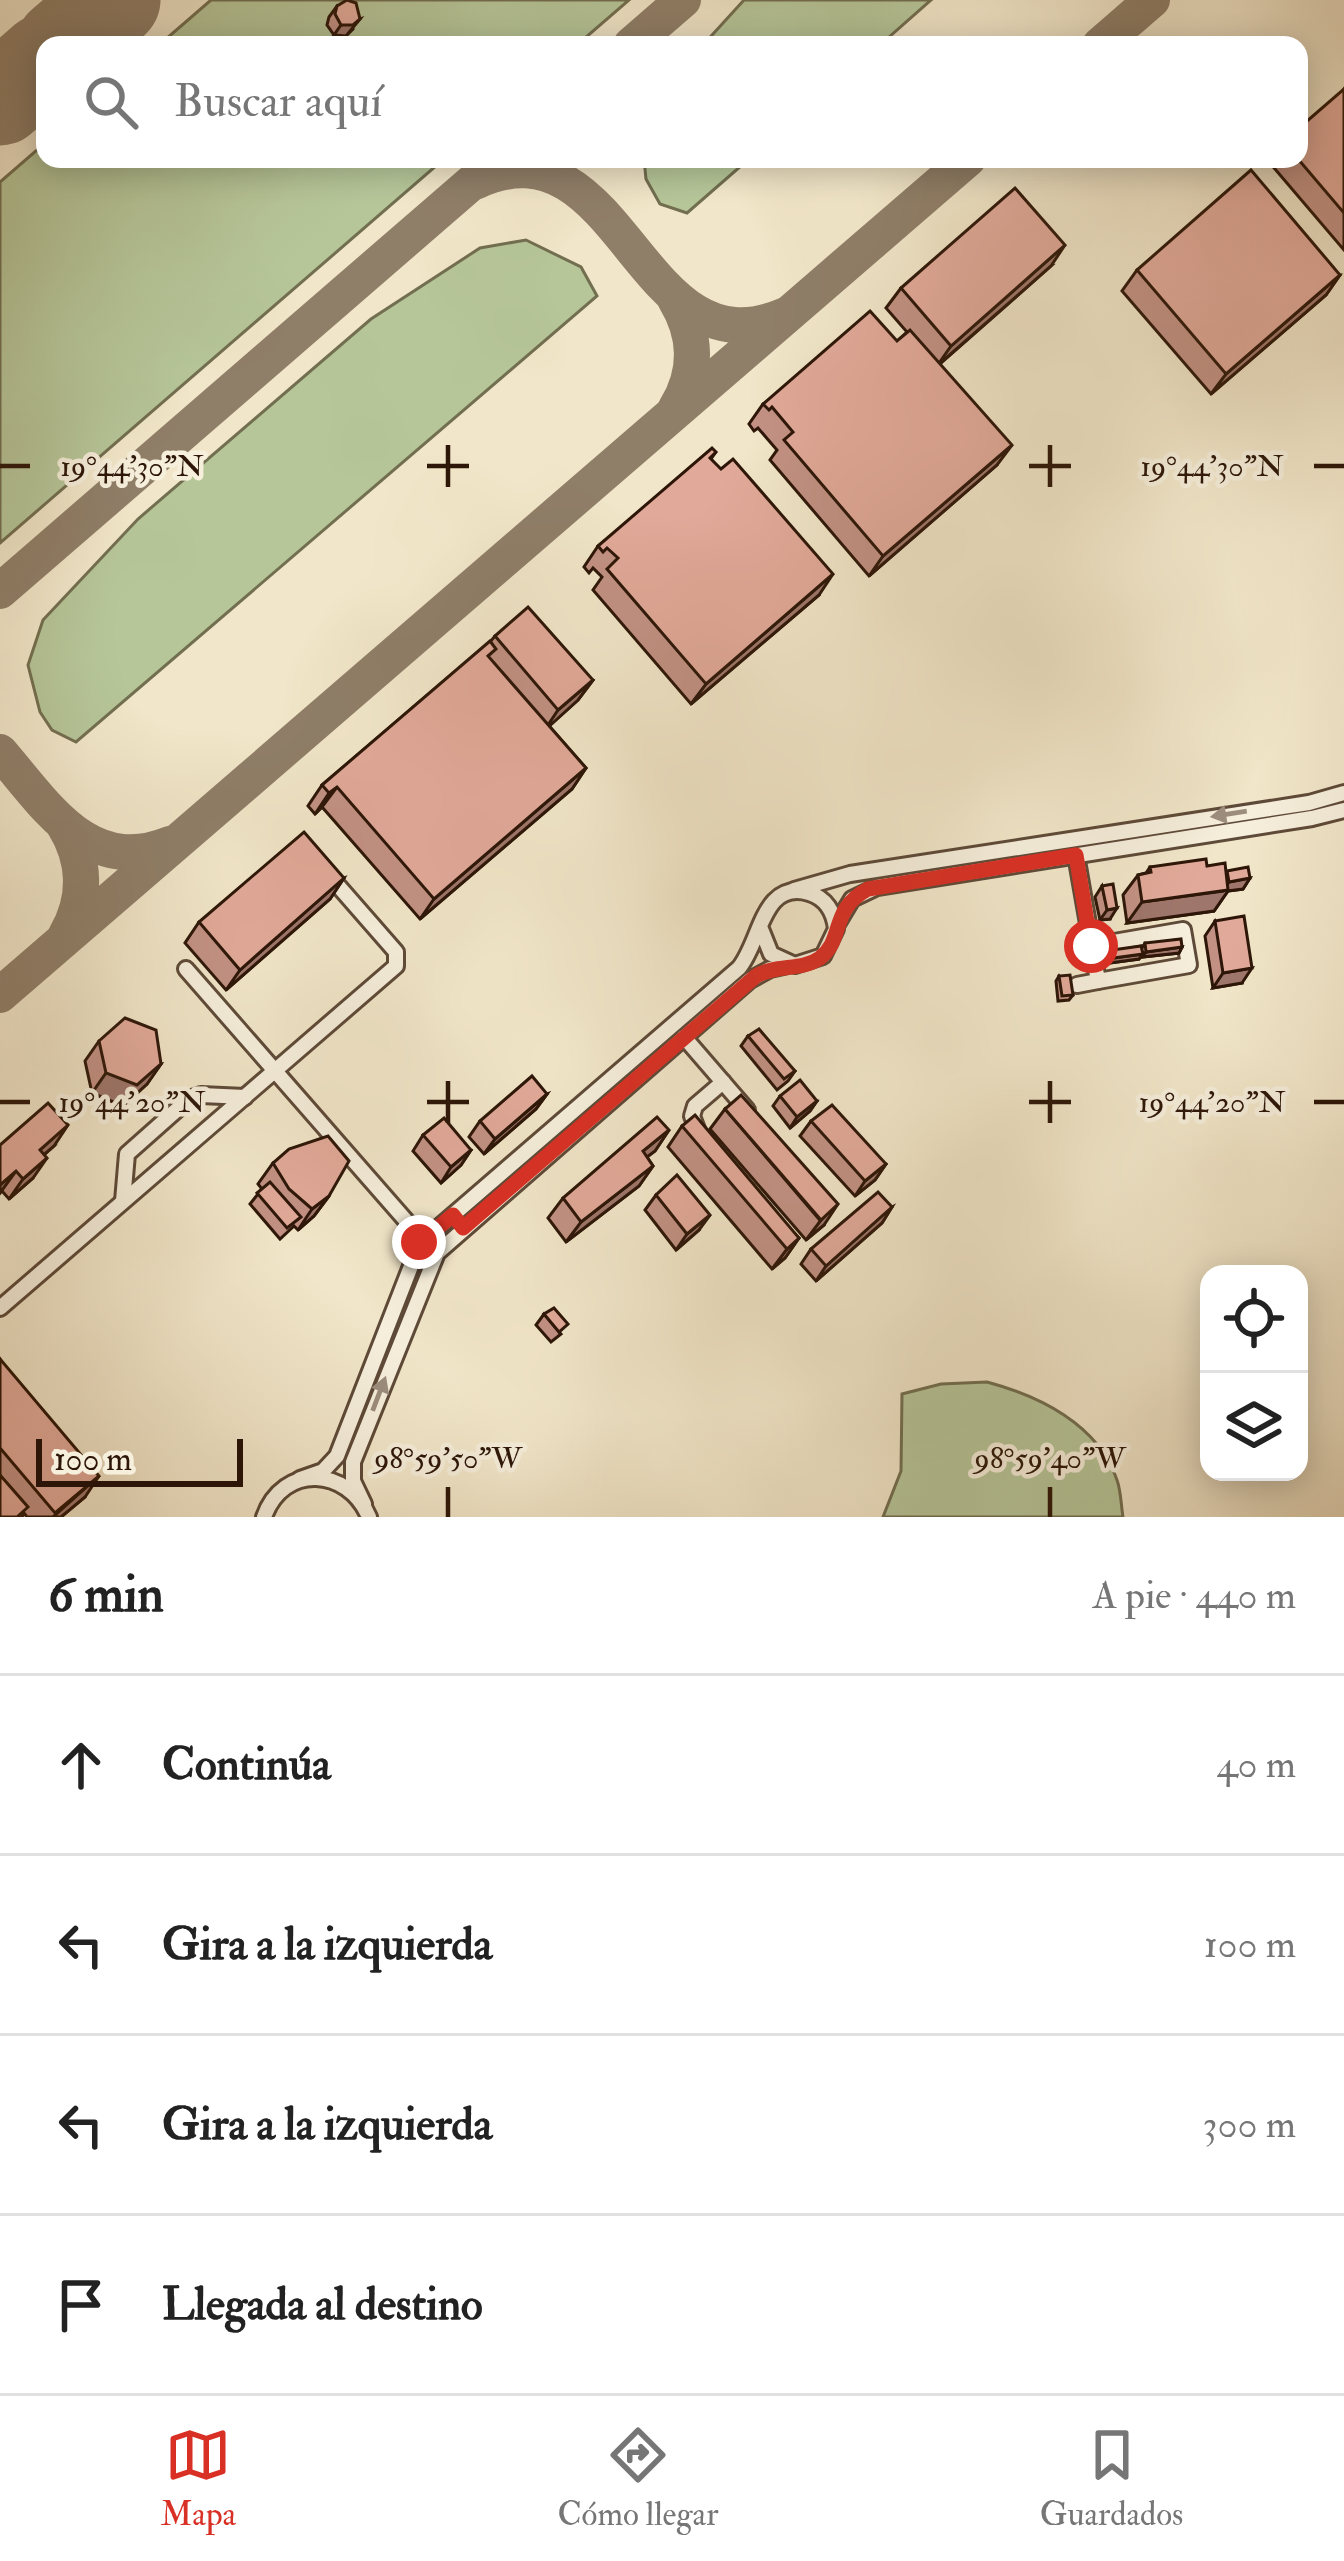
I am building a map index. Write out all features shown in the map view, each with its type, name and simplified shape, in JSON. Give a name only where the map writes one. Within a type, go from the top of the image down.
[{"type":"street","points":[[366,1510],[353,1480],[352,1462],[429,1267],[458,1222],[739,968],[771,903],[787,893],[850,874],[1309,803],[1344,793]]},
{"type":"street","points":[[415,1231],[427,1233],[458,1222],[756,976],[823,956],[846,906],[868,889],[1344,809]]},
{"type":"street","points":[[1076,855],[1098,981]]},
{"type":"street","points":[[0,1308],[396,966],[398,959],[316,860]]},
{"type":"street","points":[[787,893],[816,896],[830,909],[836,929]]},
{"type":"street","points":[[761,929],[771,954],[795,965]]},
{"type":"street","points":[[1077,985],[1189,965],[1183,930],[1091,946]]},
{"type":"street","points":[[186,969],[415,1231],[419,1242],[337,1456],[322,1471],[277,1494],[264,1517]]},
{"type":"street","points":[[684,1037],[764,1130]]},
{"type":"street","points":[[708,1145],[694,1130],[692,1116],[695,1106],[723,1082]]},
{"type":"street","points":[[220,1097],[227,1103],[224,1115]]},
{"type":"street","points":[[123,1202],[129,1152],[189,1099],[244,1097]]},
{"type":"street","points":[[126,1178],[133,1186],[142,1186]]},
{"type":"street","points":[[416,1255],[438,1228]]},
{"type":"street","points":[[0,1294],[18,1293]]},
{"type":"street","points":[[300,1479],[343,1483],[366,1510]]},
{"type":"green space","points":[[211,0],[629,0],[587,36],[169,36]]},
{"type":"green space","points":[[744,0],[931,0],[890,36],[711,36]]},
{"type":"green space","points":[[36,151],[36,168],[434,168],[0,543],[0,182]]},
{"type":"green space","points":[[645,168],[739,168],[687,213],[660,204]]},
{"type":"green space","points":[[526,240],[581,267],[597,296],[76,742],[52,730],[40,712],[28,665],[43,620],[138,519],[371,319],[480,248]]},
{"type":"green space","points":[[987,1382],[1046,1404],[1081,1428],[1108,1460],[1123,1517],[883,1517],[901,1471],[902,1394],[941,1384]]},
{"type":"building","points":[[347,0],[356,3],[360,19],[353,25],[341,25],[335,14],[337,6]]},
{"type":"building","points":[[1344,89],[1344,213],[1306,168],[1308,120]]},
{"type":"building","points":[[1251,170],[1340,275],[1226,374],[1137,270]]},
{"type":"building","points":[[1015,188],[1065,245],[951,346],[901,288]]},
{"type":"building","points":[[870,311],[897,341],[910,330],[1012,445],[883,556],[784,440],[793,432],[772,407],[769,410],[763,404]]},
{"type":"building","points":[[712,448],[716,452],[710,458],[721,469],[733,459],[833,574],[706,684],[607,569],[618,558],[598,546]]},
{"type":"building","points":[[528,607],[593,680],[558,710],[495,636]]},
{"type":"building","points":[[490,641],[496,649],[488,656],[586,768],[434,899],[337,787],[329,793],[322,785]]},
{"type":"building","points":[[304,832],[344,878],[240,970],[199,922]]},
{"type":"building","points":[[1206,859],[1207,866],[1225,863],[1228,890],[1142,902],[1138,875],[1151,872],[1150,867]]},
{"type":"building","points":[[1248,867],[1250,878],[1229,882],[1227,871]]},
{"type":"building","points":[[1113,884],[1117,908],[1107,910],[1102,886]]},
{"type":"building","points":[[1244,916],[1252,968],[1223,973],[1215,921]]},
{"type":"building","points":[[1181,939],[1182,947],[1146,952],[1145,943]]},
{"type":"building","points":[[1141,946],[1143,954],[1106,959],[1105,951]]},
{"type":"building","points":[[1070,975],[1073,995],[1062,996],[1059,976]]},
{"type":"building","points":[[125,1018],[156,1030],[161,1064],[137,1085],[106,1073],[99,1041]]},
{"type":"building","points":[[759,1029],[795,1071],[784,1079],[748,1036]]},
{"type":"building","points":[[532,1076],[547,1094],[495,1139],[480,1121]]},
{"type":"building","points":[[800,1080],[817,1101],[797,1117],[780,1096]]},
{"type":"building","points":[[741,1095],[838,1204],[821,1220],[725,1109]]},
{"type":"building","points":[[48,1103],[68,1125],[40,1150],[47,1158],[23,1179],[16,1171],[0,1185],[0,1145]]},
{"type":"building","points":[[832,1105],[886,1164],[865,1181],[811,1121]]},
{"type":"building","points":[[695,1115],[799,1238],[787,1249],[682,1126]]},
{"type":"building","points":[[657,1117],[669,1130],[643,1151],[653,1166],[581,1222],[563,1198]]},
{"type":"building","points":[[444,1118],[471,1150],[451,1167],[423,1135]]},
{"type":"building","points":[[328,1136],[349,1161],[329,1196],[312,1209],[289,1189],[273,1163],[289,1149]]},
{"type":"building","points":[[677,1175],[710,1215],[687,1234],[656,1195]]},
{"type":"building","points":[[270,1182],[301,1217],[287,1228],[257,1193]]},
{"type":"building","points":[[878,1192],[892,1207],[826,1266],[811,1249]]},
{"type":"building","points":[[554,1308],[568,1324],[559,1332],[544,1314]]},
{"type":"building","points":[[0,1359],[99,1476],[55,1513],[0,1448]]},
{"type":"building","points":[[0,1475],[28,1507],[17,1517],[0,1517]]},
{"type":"taxiway","points":[[641,36],[683,0]]},
{"type":"taxiway","points":[[1110,36],[1152,0]]},
{"type":"taxiway","points":[[0,591],[489,168]]},
{"type":"taxiway","points":[[0,995],[958,168]]},
{"type":"taxiway","points":[[477,181],[526,170],[566,183],[600,211],[661,283],[695,311],[734,325],[783,316]]},
{"type":"taxiway","points":[[675,299],[688,326],[692,354],[688,381],[676,408]]},
{"type":"taxiway","points":[[0,752],[52,813],[92,843],[115,851],[141,852],[170,844]]},
{"type":"taxiway","points":[[64,825],[77,852],[81,880],[78,907],[66,935]]},
{"type":"runway","points":[[72,36],[114,0]]},
{"type":"runway","points":[[0,99],[36,68]]},
{"type":"route","points":[[419,1242],[415,1231],[434,1231],[453,1215],[463,1228],[756,976],[823,956],[846,906],[868,889],[1076,855],[1091,946]]}]
